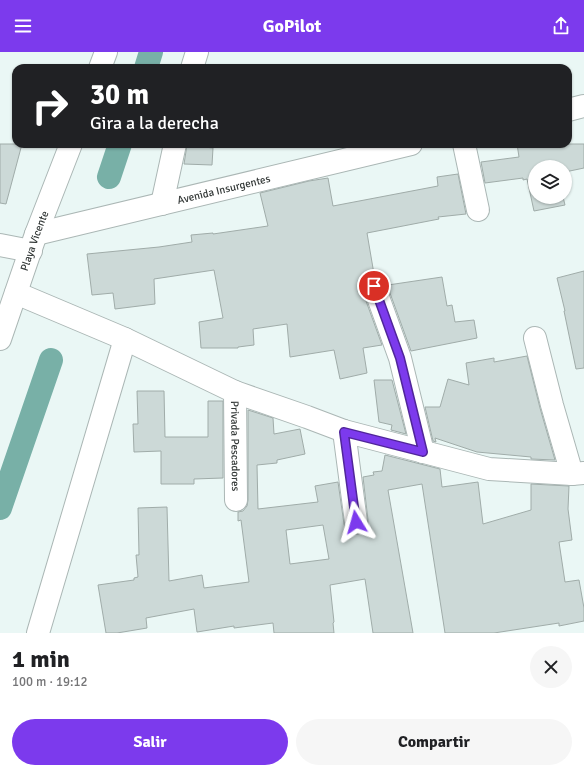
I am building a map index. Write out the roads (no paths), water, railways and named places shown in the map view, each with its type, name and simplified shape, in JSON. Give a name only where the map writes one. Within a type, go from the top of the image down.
[{"type":"street","points":[[102,64],[106,52]]},
{"type":"street","points":[[193,64],[197,52]]},
{"type":"street","points":[[572,109],[584,106]]},
{"type":"street","name":"Playa Vicente","points":[[0,339],[70,148]]},
{"type":"street","points":[[162,204],[174,148]]},
{"type":"street","name":"Avenida Insurgentes","points":[[34,243],[162,204],[394,148]]},
{"type":"street","points":[[465,148],[478,210]]},
{"type":"street","points":[[0,245],[34,243]]},
{"type":"street","points":[[374,286],[400,358],[423,452]]},
{"type":"street","points":[[16,293],[125,339],[235,392],[307,417],[344,432],[489,469],[578,474],[552,405],[535,338]]},
{"type":"street","points":[[38,633],[125,339]]},
{"type":"street","name":"Privada Pescadores","points":[[235,392],[236,500]]},
{"type":"street","points":[[344,432],[356,522]]},
{"type":"waterway","points":[[147,64],[151,52]]},
{"type":"waterway","points":[[109,177],[119,148]]},
{"type":"waterway","points":[[0,508],[51,360]]}]
